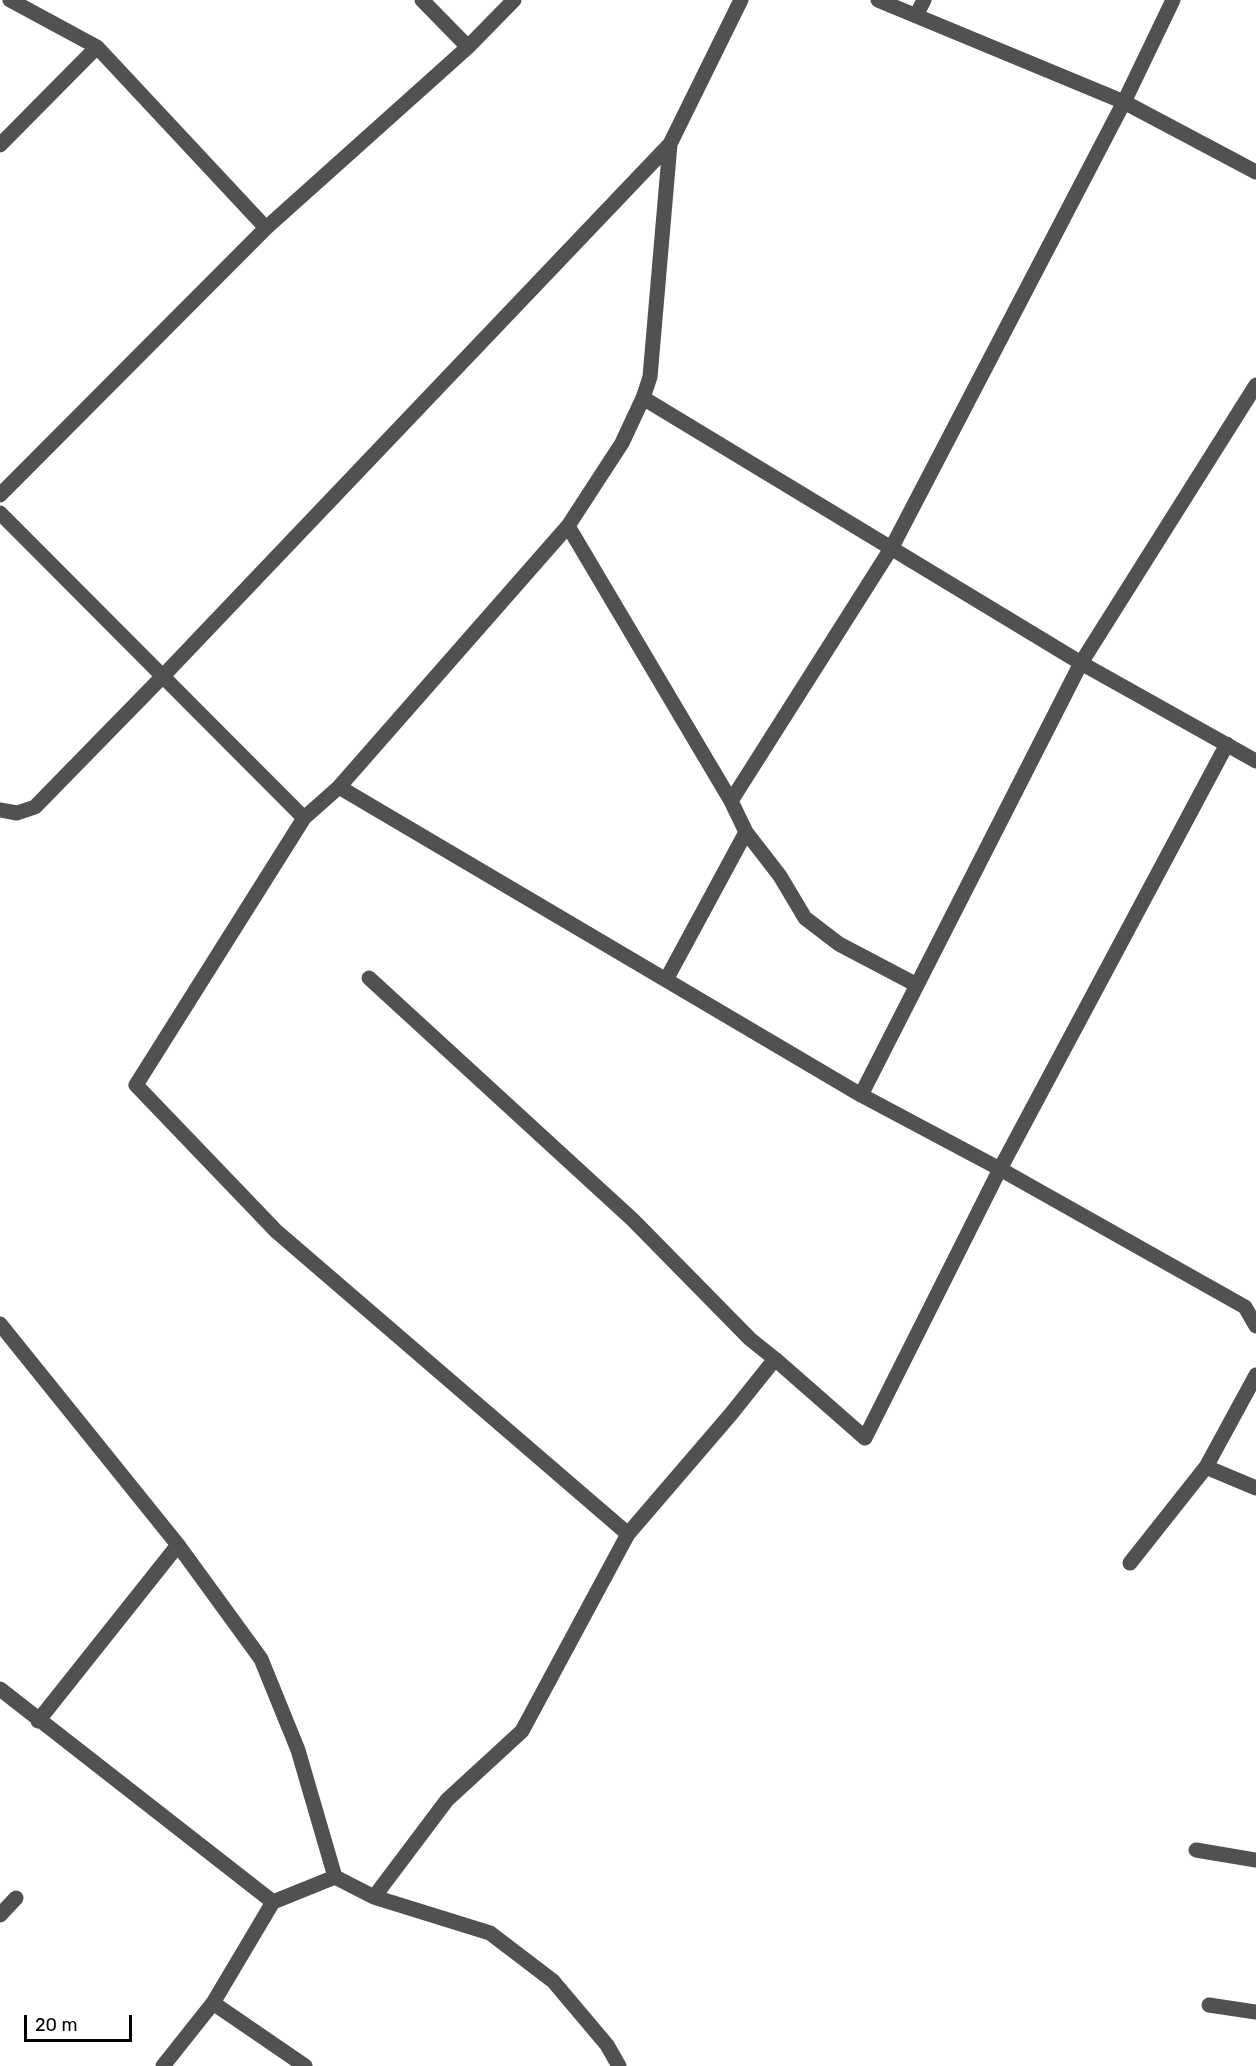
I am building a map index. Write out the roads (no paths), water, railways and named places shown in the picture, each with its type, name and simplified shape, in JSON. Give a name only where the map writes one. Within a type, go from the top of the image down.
[{"type":"street","points":[[10,0],[97,47],[266,228]]},
{"type":"street","points":[[422,0],[468,47]]},
{"type":"street","points":[[0,495],[266,228],[468,47],[514,0]]},
{"type":"street","points":[[0,810],[17,813],[35,807],[163,676],[670,144],[741,0]]},
{"type":"street","points":[[878,0],[1124,102],[1256,172]]},
{"type":"street","points":[[916,16],[924,0]]},
{"type":"street","points":[[732,801],[892,547],[1124,102],[1173,0]]},
{"type":"street","points":[[0,145],[97,47]]},
{"type":"street","points":[[628,1534],[276,1231],[136,1084],[304,818],[339,787],[568,526],[622,443],[650,377],[670,144]]},
{"type":"street","points":[[861,1095],[1081,663],[1256,385]]},
{"type":"street","points":[[643,398],[1081,663],[1256,761]]},
{"type":"street","points":[[0,513],[304,818]]},
{"type":"street","points":[[568,526],[732,801],[746,832],[780,876],[806,918],[839,944],[917,985]]},
{"type":"street","points":[[369,978],[633,1220],[750,1339],[865,1438],[1000,1169],[1227,744]]},
{"type":"street","points":[[339,787],[861,1095],[1000,1169],[1245,1307],[1256,1326]]},
{"type":"street","points":[[666,980],[746,832]]},
{"type":"street","points":[[0,1324],[178,1545],[261,1659],[298,1750],[334,1877],[374,1897],[490,1934],[553,1981],[607,2045],[619,2066]]},
{"type":"street","points":[[374,1897],[447,1800],[522,1731],[628,1534],[775,1359]]},
{"type":"street","points":[[1130,1563],[1206,1467],[1256,1375]]},
{"type":"street","points":[[1206,1467],[1256,1488]]},
{"type":"street","points":[[38,1721],[178,1545]]},
{"type":"street","points":[[0,1689],[38,1721],[273,1902]]},
{"type":"street","points":[[1196,1850],[1256,1860]]},
{"type":"street","points":[[163,2066],[213,2003],[273,1902],[334,1877]]},
{"type":"street","points":[[0,1915],[16,1898]]},
{"type":"street","points":[[213,2003],[304,2066]]},
{"type":"street","points":[[1209,2005],[1256,2012]]}]
